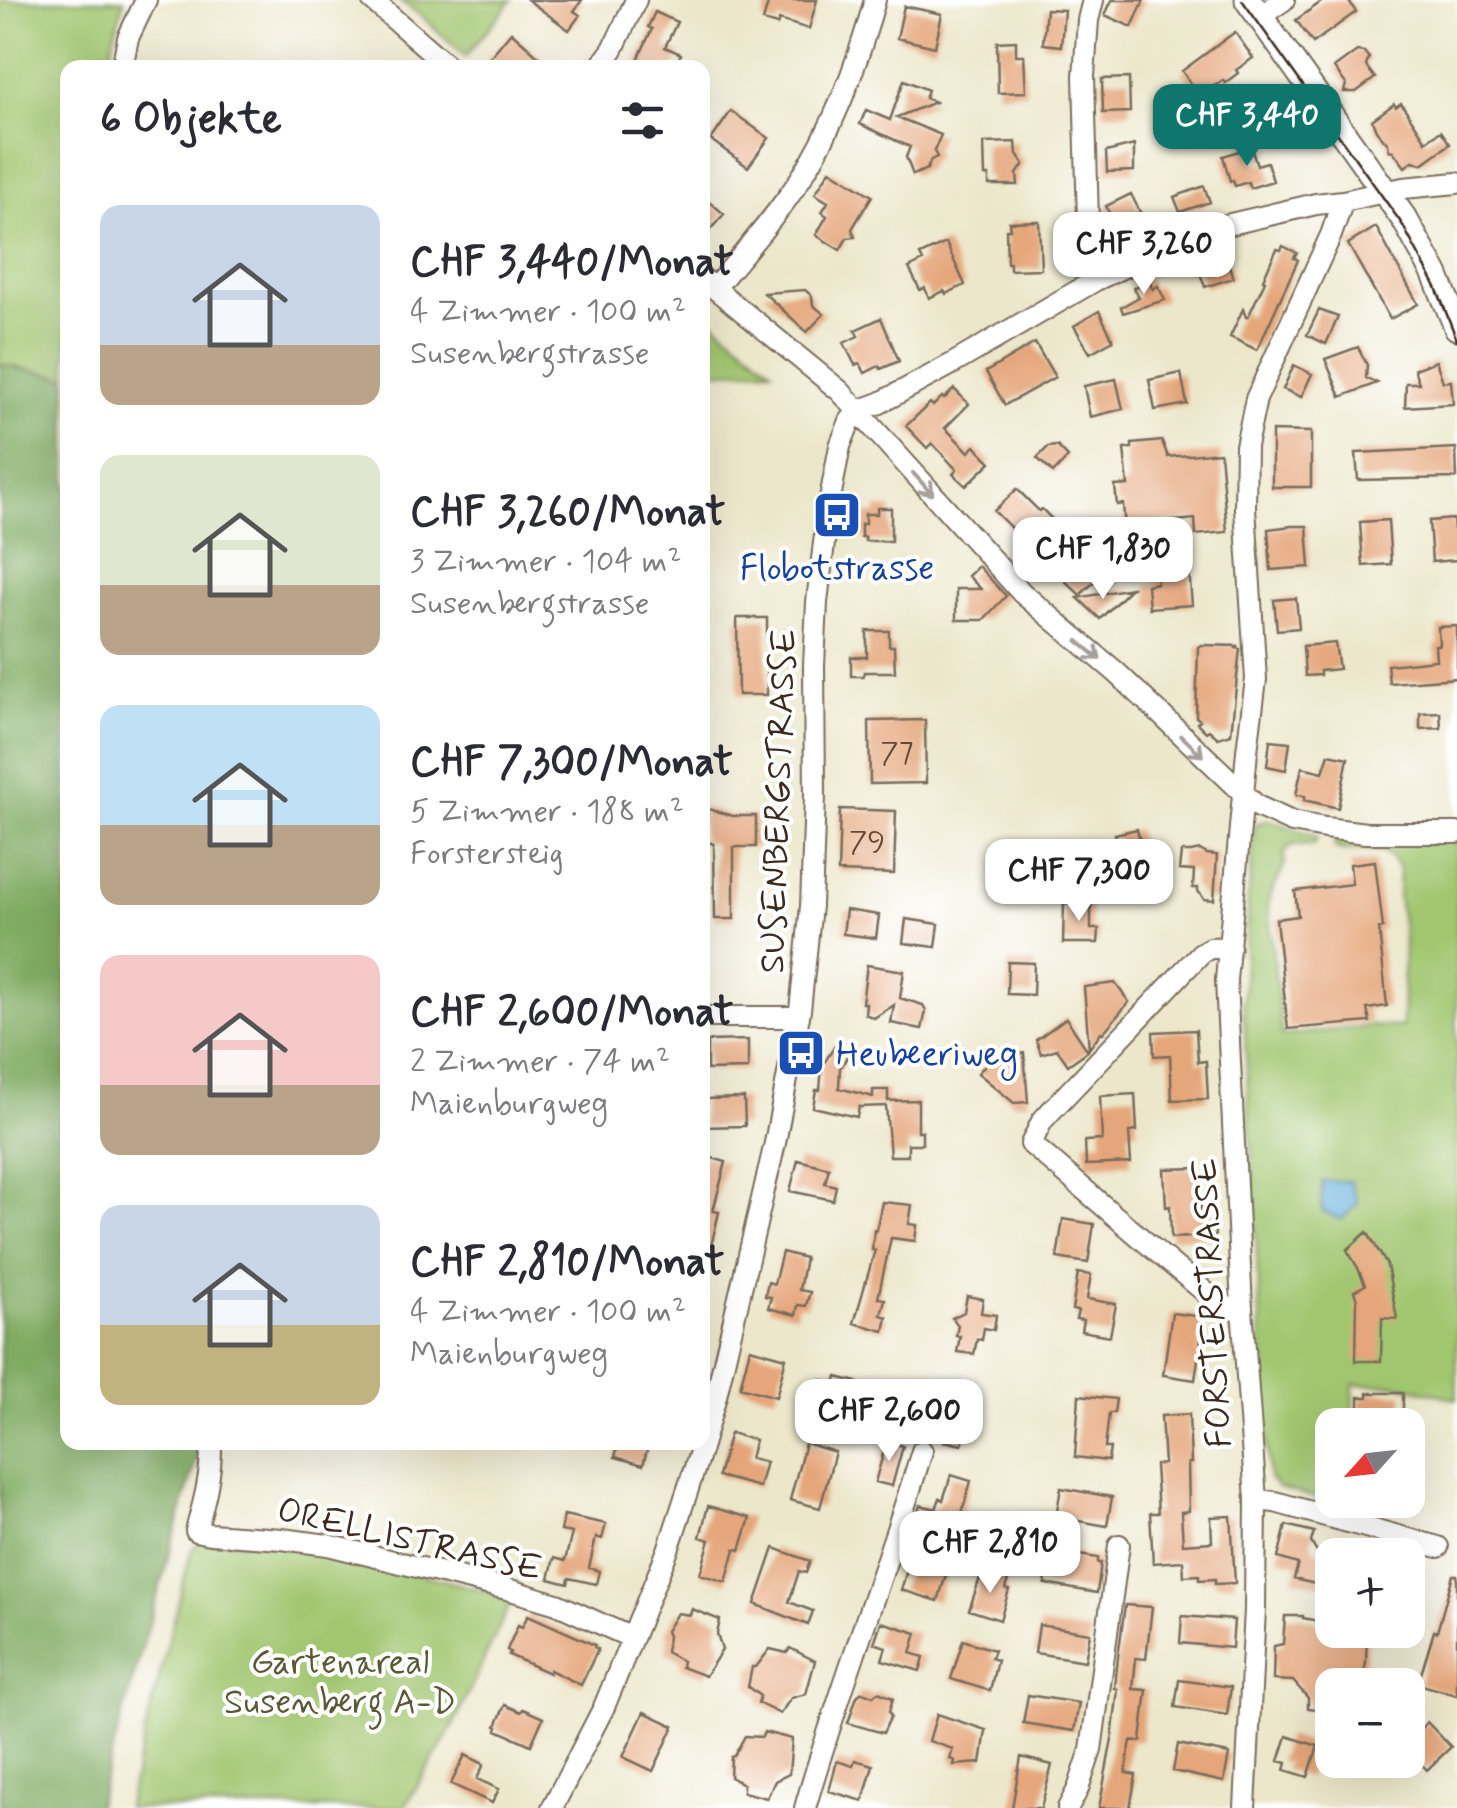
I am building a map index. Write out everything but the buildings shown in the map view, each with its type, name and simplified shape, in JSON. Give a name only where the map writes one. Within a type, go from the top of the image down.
[{"type":"street","points":[[124,60],[128,38],[146,0]]},
{"type":"street","points":[[372,0],[441,60]]},
{"type":"street","points":[[605,60],[636,0]]},
{"type":"street","points":[[710,282],[801,179],[826,136],[858,58],[875,0]]},
{"type":"street","points":[[1093,0],[1084,76],[1089,258],[1096,280]]},
{"type":"street","points":[[1284,0],[1254,8],[1386,191],[1430,265],[1457,327]]},
{"type":"street","points":[[858,411],[944,369],[1096,280],[1189,237],[1316,204],[1457,182]]},
{"type":"street","name":"FORSTERSTRASSE","points":[[1244,1808],[1255,1609],[1256,1500],[1226,980],[1256,679],[1245,508],[1246,446],[1256,398],[1331,235],[1342,201]]},
{"type":"street","points":[[710,284],[816,370],[858,411],[1022,593],[1116,672],[1266,812],[1292,822],[1366,833],[1457,834]]},
{"type":"street","name":"SUSENBERGSTRASSE","points":[[710,1417],[771,1160],[799,1017],[811,906],[817,602],[836,462],[844,434],[858,411]]},
{"type":"street","points":[[1230,948],[1210,948],[1201,954],[1042,1121],[1032,1144],[1220,1304],[1242,1308]]},
{"type":"street","points":[[710,1016],[799,1017]]},
{"type":"street","name":"ORELLISTRASSE","points":[[211,1450],[196,1531],[328,1546],[507,1589],[556,1604],[632,1638]]},
{"type":"street","name":"SUSENBERGSTRASSE","points":[[552,1808],[604,1708],[668,1550],[701,1450]]},
{"type":"street","points":[[804,1808],[922,1451]]},
{"type":"street","points":[[1256,1500],[1438,1547]]},
{"type":"street","points":[[1068,1808],[1091,1750],[1124,1582],[1120,1545]]},
{"type":"green space","points":[[0,0],[124,0],[110,60],[60,60],[60,377],[0,364]]},
{"type":"green space","points":[[398,0],[512,0],[466,56]]},
{"type":"green space","points":[[710,319],[772,369],[710,372]]},
{"type":"green space","points":[[0,364],[60,377],[60,1450],[199,1450],[96,1808],[0,1808]]},
{"type":"green space","points":[[1269,820],[1316,836],[1317,840],[1312,845],[1293,845],[1286,850],[1268,904],[1282,1036],[1370,1026],[1402,1027],[1404,938],[1399,869],[1383,851],[1342,850],[1335,847],[1335,840],[1457,841],[1457,1399],[1399,1385],[1354,1384],[1353,1408],[1315,1408],[1315,1498],[1278,1488],[1269,1478],[1243,1001],[1255,824]]},
{"type":"green space","name":"Gartenareal Susenberg A-D","points":[[211,1540],[295,1544],[513,1597],[453,1726],[404,1808],[126,1808],[191,1551],[198,1543]]},
{"type":"water","points":[[1322,1181],[1350,1181],[1358,1204],[1341,1220],[1322,1211]]},
{"type":"tram line","points":[[1242,0],[1402,224],[1436,287],[1457,340]]},
{"type":"place","name":"Flobotstrasse","points":[[837,515]]},
{"type":"place","name":"Heubeeriweg","points":[[801,1053]]}]
